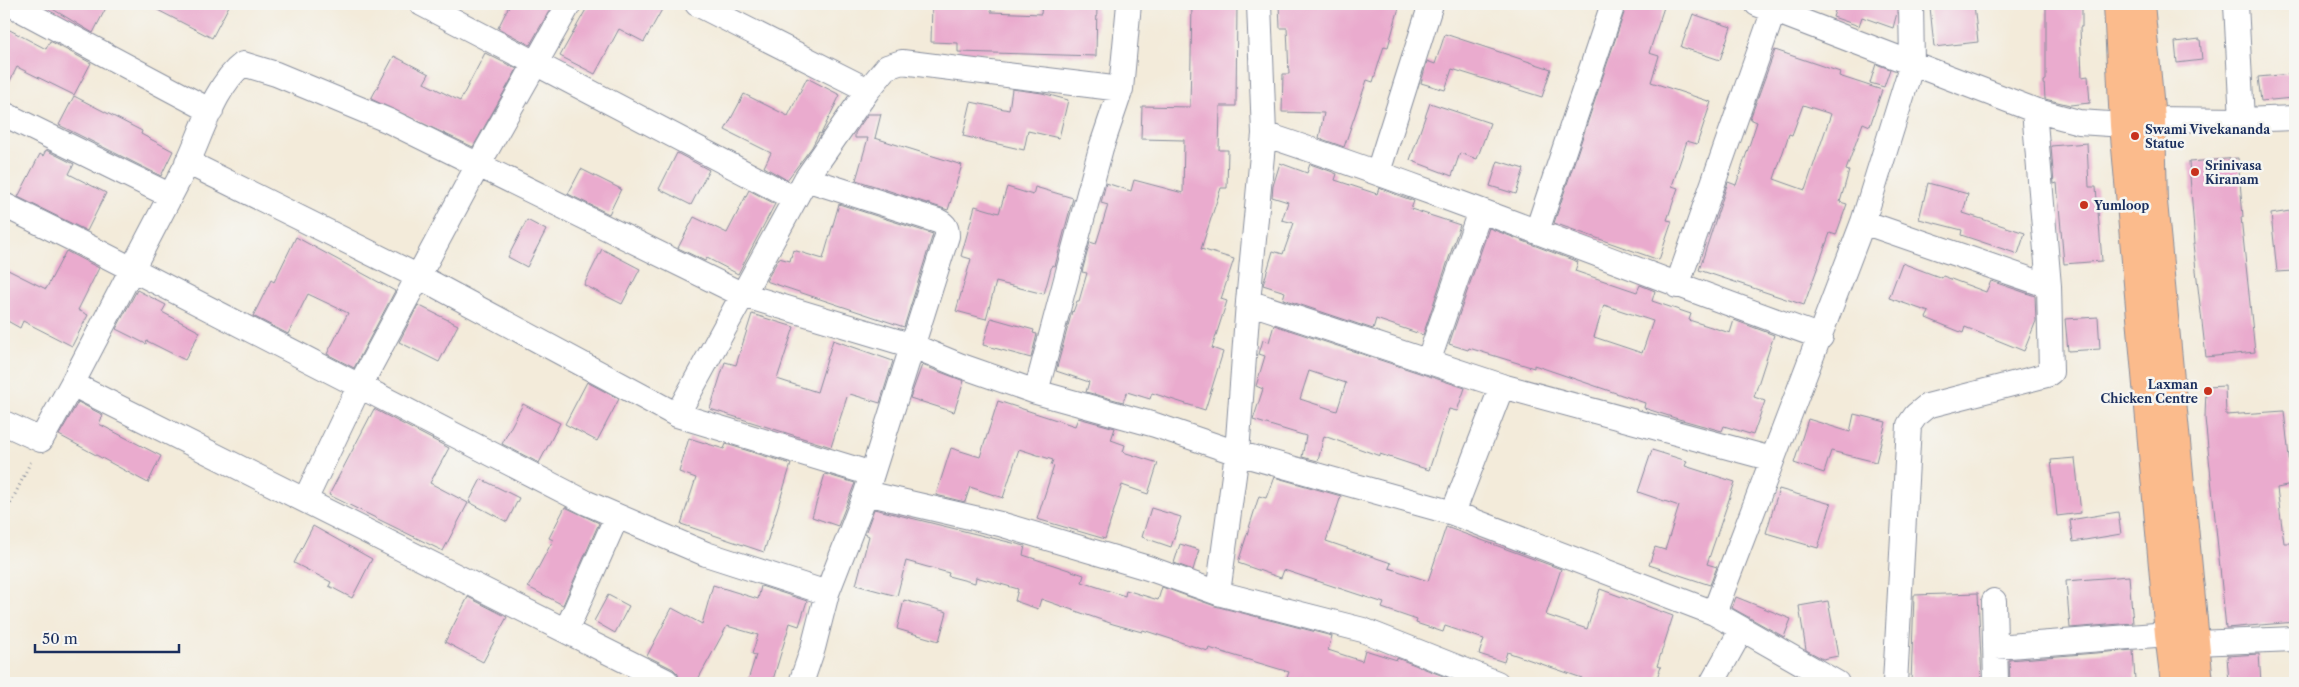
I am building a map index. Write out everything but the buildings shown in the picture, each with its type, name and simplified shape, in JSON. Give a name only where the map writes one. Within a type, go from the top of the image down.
[{"type":"main road","points":[[2118,4],[2124,125],[2169,634],[2175,683]]},
{"type":"main road","points":[[2140,4],[2151,119],[2153,202],[2199,683]]},
{"type":"street","points":[[10,4],[211,111]]},
{"type":"street","points":[[422,4],[537,63],[800,189],[944,224],[947,229],[947,236],[869,483],[828,593],[801,683]]},
{"type":"street","points":[[305,500],[359,387],[418,276],[569,4]]},
{"type":"street","points":[[697,4],[868,90]]},
{"type":"street","points":[[1036,392],[1099,158],[1121,89],[1129,4]]},
{"type":"street","points":[[1218,593],[1237,453],[1248,302],[1264,134],[1259,4]]},
{"type":"street","points":[[1378,172],[1431,4]]},
{"type":"street","points":[[1537,231],[1613,4]]},
{"type":"street","points":[[1714,613],[1772,459],[1821,337],[1863,222],[1912,64],[1911,4]]},
{"type":"street","points":[[2236,4],[2242,120]]},
{"type":"street","points":[[1677,286],[1769,6],[1912,64],[2034,110],[2079,122],[2124,125]]},
{"type":"street","points":[[677,415],[800,189],[868,90],[887,68],[902,62],[1121,89]]},
{"type":"street","points":[[4,423],[41,440],[187,162],[211,111],[234,71],[243,64],[276,74],[389,122],[743,294],[913,346],[959,365],[1036,392],[1155,425],[1237,453],[1453,513],[1714,613],[1838,683]]},
{"type":"street","points":[[1895,683],[1909,425],[1927,406],[2047,375],[2052,372],[2050,286],[2034,110]]},
{"type":"street","points":[[4,114],[169,195]]},
{"type":"street","points":[[2151,119],[2242,120],[2295,118]]},
{"type":"street","points":[[1264,134],[1378,172],[1537,231],[1677,286],[1821,337]]},
{"type":"street","points":[[187,162],[418,276],[677,415],[869,483],[1148,568],[1218,593],[1364,630],[1498,683]]},
{"type":"street","points":[[4,205],[586,503],[706,554],[828,593]]},
{"type":"street","points":[[1428,362],[1480,211]]},
{"type":"street","points":[[1863,222],[2050,286]]},
{"type":"street","points":[[1248,302],[1502,386],[1772,459]]},
{"type":"street","points":[[72,384],[666,681]]},
{"type":"street","points":[[1453,513],[1502,386]]},
{"type":"street","points":[[566,630],[617,516]]},
{"type":"street","points":[[1994,600],[1996,683]]},
{"type":"street","points":[[1712,683],[1742,629]]},
{"type":"street","points":[[1995,647],[2169,634]]},
{"type":"street","points":[[2196,643],[2295,639]]},
{"type":"path","points":[[4,517],[41,440]]},
{"type":"place","name":"Swami Vivekananda Statue","points":[[2135,136]]},
{"type":"place","name":"Srinivasa Kiranam","points":[[2195,172]]},
{"type":"place","name":"Yumloop","points":[[2084,205]]},
{"type":"place","name":"Laxman Chicken Centre","points":[[2208,391]]}]
